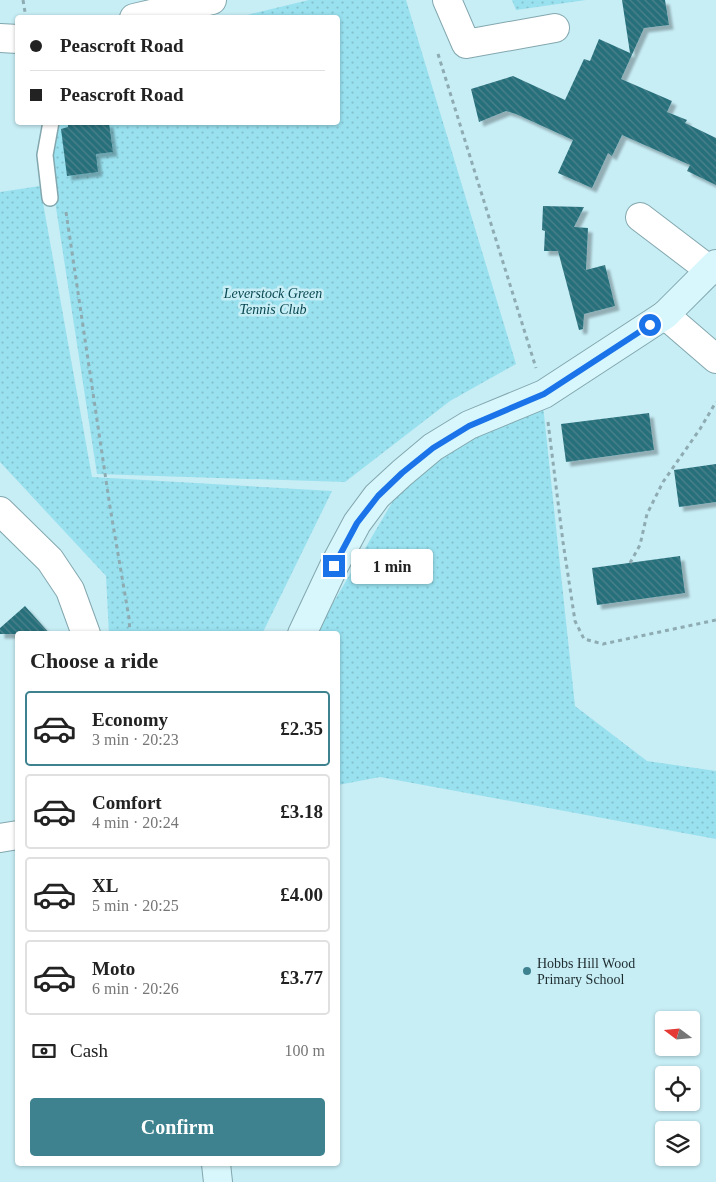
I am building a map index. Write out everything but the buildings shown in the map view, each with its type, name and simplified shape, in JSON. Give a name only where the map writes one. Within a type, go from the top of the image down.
[{"type":"street","points":[[147,15],[212,0]]},
{"type":"street","points":[[447,0],[466,44],[555,28]]},
{"type":"street","points":[[0,38],[15,39]]},
{"type":"street","points":[[303,631],[357,523],[390,484],[433,448],[469,426],[544,394],[665,315],[713,268],[640,217]]},
{"type":"street","points":[[665,315],[716,359]]},
{"type":"street","points":[[0,511],[50,560],[70,590],[85,631]]},
{"type":"street","points":[[0,838],[15,836]]},
{"type":"street","points":[[216,1166],[218,1182]]},
{"type":"lane","points":[[50,125],[45,155],[50,198]]},
{"type":"path","points":[[23,0],[26,15]]},
{"type":"path","points":[[437,52],[544,394],[575,621],[584,639],[603,644],[716,620]]},
{"type":"path","points":[[66,211],[130,631]]},
{"type":"path","points":[[630,563],[640,545],[647,514],[663,482],[700,429],[716,402]]},
{"type":"green space","name":"Leverstock Green Tennis Club","points":[[309,0],[406,0],[516,364],[450,401],[345,482],[97,474],[43,125],[340,125],[340,15],[247,15]]},
{"type":"green space","points":[[512,0],[586,0],[516,10]]},
{"type":"green space","points":[[40,186],[92,477],[332,491],[263,631],[109,631],[106,576],[0,462],[0,192]]},
{"type":"green space","points":[[542,396],[575,706],[647,761],[716,771],[716,839],[380,777],[340,785],[340,631],[317,631],[404,482],[471,428]]},
{"type":"place","name":"Hobbs Hill Wood Primary School","points":[[527,971]]},
{"type":"route","points":[[334,566],[357,523],[378,496],[402,473],[433,448],[469,426],[544,394],[650,325]]}]
